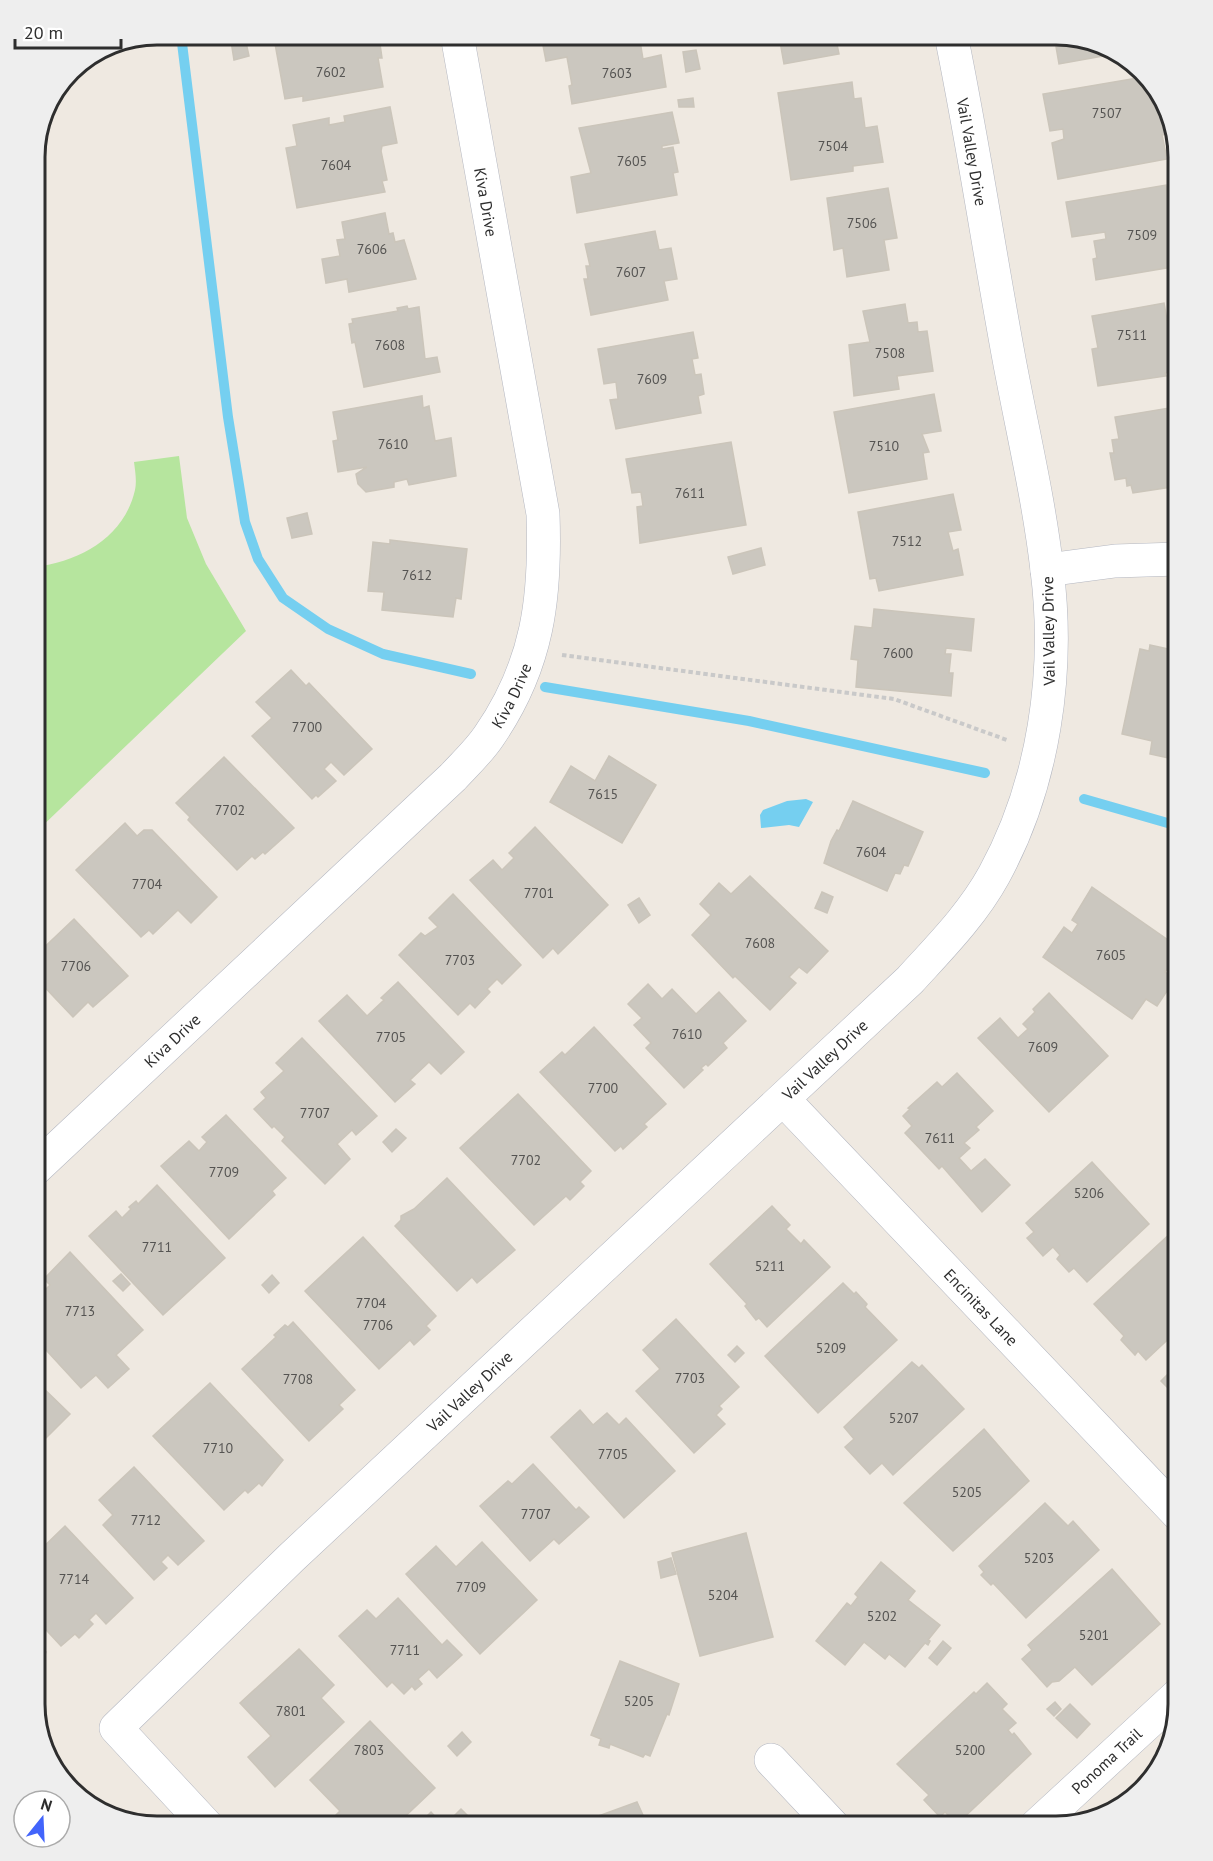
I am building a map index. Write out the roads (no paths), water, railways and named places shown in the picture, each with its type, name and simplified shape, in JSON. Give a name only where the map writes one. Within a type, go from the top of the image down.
[{"type":"street","name":"Kiva Drive","points":[[45,1160],[453,777],[488,737],[510,702],[530,651],[541,608],[545,571],[543,514],[459,45]]},
{"type":"street","name":"Vail Valley Drive","points":[[198,1816],[116,1728],[291,1558],[910,980],[958,928],[994,876],[1031,785],[1043,729],[1052,661],[1047,570],[953,45]]},
{"type":"street","points":[[1047,570],[1115,561],[1168,559]]},
{"type":"street","name":"Encinitas Lane","points":[[784,1100],[1168,1502]]},
{"type":"street","name":"Ponoma Trail","points":[[1048,1816],[1168,1705]]},
{"type":"street","points":[[771,1760],[824,1816]]},
{"type":"water","points":[[806,799],[813,802],[799,827],[789,825],[761,828],[760,815],[763,810],[787,801]]},
{"type":"waterway","points":[[182,45],[228,417],[245,522],[258,559],[283,598],[328,629],[383,654],[471,674]]},
{"type":"waterway","points":[[545,687],[749,721],[985,773]]},
{"type":"waterway","points":[[1084,799],[1168,823]]}]
